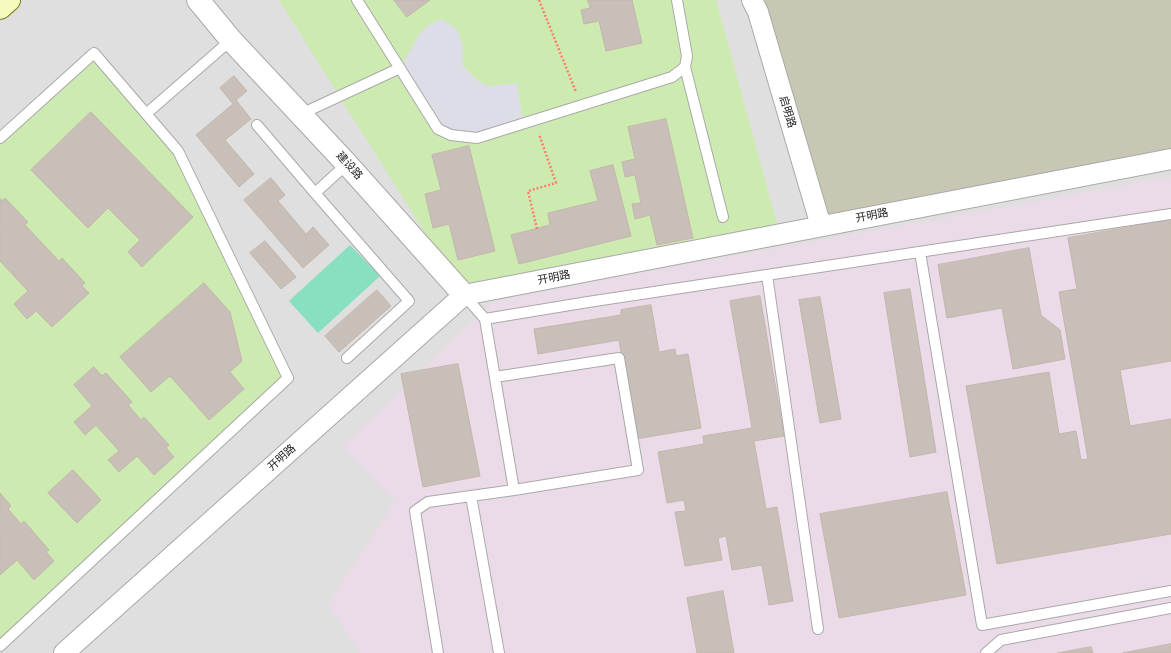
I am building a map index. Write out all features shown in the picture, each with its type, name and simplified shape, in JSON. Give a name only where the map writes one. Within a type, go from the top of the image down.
[{"type":"main road","points":[[0,8],[9,0]]},
{"type":"street","name":"建设路","points":[[198,0],[231,40],[347,164],[464,295]]},
{"type":"street","name":"启明路","points":[[752,0],[758,12],[821,226]]},
{"type":"street","name":"开明路","points":[[64,653],[464,295],[1171,159]]},
{"type":"lane","points":[[357,0],[438,128],[451,135],[477,138],[672,77],[685,67]]},
{"type":"lane","points":[[677,0],[687,56],[685,67],[724,217]]},
{"type":"lane","points":[[146,114],[231,40]]},
{"type":"lane","points":[[0,138],[94,53],[178,151],[288,378],[0,646]]},
{"type":"lane","points":[[301,114],[400,68]]},
{"type":"lane","points":[[257,125],[409,301],[347,358]]},
{"type":"lane","points":[[315,193],[347,164]]},
{"type":"lane","points":[[485,319],[1171,214]]},
{"type":"lane","points":[[920,252],[982,625],[1171,591]]},
{"type":"lane","points":[[767,275],[818,629]]},
{"type":"lane","points":[[464,295],[485,319],[514,490]]},
{"type":"lane","points":[[438,653],[415,512],[428,502],[638,470],[619,358],[495,377]]},
{"type":"lane","points":[[471,496],[499,653]]},
{"type":"lane","points":[[986,653],[1001,640],[1171,608]]},
{"type":"path","points":[[539,0],[582,105]]},
{"type":"path","points":[[535,120],[556,183],[528,191],[536,228]]},
{"type":"shaded area","points":[[0,0],[1171,0],[1171,653],[0,653]]},
{"type":"shaded area","points":[[752,0],[1171,0],[1171,159],[821,226]]},
{"type":"shaded area","points":[[442,19],[458,30],[462,44],[463,65],[474,78],[488,86],[517,83],[523,123],[477,138],[438,129],[400,68],[420,33],[430,24]]},
{"type":"shaded area","points":[[1171,177],[1171,653],[361,653],[328,604],[395,501],[342,447],[493,302],[618,277]]},
{"type":"green space","points":[[279,0],[716,0],[780,235],[464,295]]},
{"type":"green space","points":[[94,53],[178,151],[288,378],[0,646],[0,138]]},
{"type":"green space","points":[[350,245],[380,276],[318,333],[289,301]]},
{"type":"building","points":[[394,0],[430,0],[407,17]]},
{"type":"building","points":[[588,0],[632,0],[642,43],[606,51],[599,21],[584,24],[581,10],[590,8]]},
{"type":"building","points":[[234,76],[247,91],[236,100],[251,119],[225,140],[254,174],[239,187],[196,135],[233,104],[220,88]]},
{"type":"building","points":[[91,112],[193,217],[142,267],[128,252],[140,240],[108,208],[88,228],[31,170]]},
{"type":"building","points":[[666,119],[693,238],[657,245],[650,215],[635,219],[632,204],[641,203],[635,175],[625,177],[622,162],[635,159],[628,127]]},
{"type":"building","points":[[469,146],[495,251],[458,260],[449,224],[433,228],[425,194],[441,190],[432,155]]},
{"type":"building","points":[[613,165],[631,236],[519,264],[511,235],[550,225],[548,213],[598,201],[590,171]]},
{"type":"building","points":[[271,178],[285,195],[278,201],[306,234],[313,227],[329,245],[303,268],[244,200]]},
{"type":"building","points":[[0,198],[2,201],[5,198],[28,222],[25,225],[59,261],[62,258],[85,283],[82,286],[89,293],[52,327],[36,311],[27,319],[14,304],[28,291],[0,261]]},
{"type":"building","points":[[1171,220],[1171,361],[1120,370],[1130,426],[1171,419],[1171,534],[997,564],[966,386],[1049,372],[1059,434],[1076,431],[1081,460],[1088,459],[1059,292],[1077,289],[1068,238]]},
{"type":"building","points":[[265,241],[296,277],[281,289],[250,253]]},
{"type":"building","points":[[1029,248],[1041,315],[1060,330],[1065,359],[1013,369],[1002,308],[947,318],[938,265]]},
{"type":"building","points":[[204,283],[230,312],[242,361],[230,372],[244,389],[209,420],[170,376],[151,392],[120,357]]},
{"type":"building","points":[[910,289],[936,452],[910,457],[884,293]]},
{"type":"building","points":[[377,290],[391,306],[339,352],[325,336]]},
{"type":"building","points":[[760,296],[784,436],[754,441],[766,509],[777,507],[793,601],[769,605],[762,565],[732,570],[726,536],[718,538],[722,560],[685,566],[675,512],[686,511],[684,500],[667,503],[658,452],[704,444],[703,436],[752,428],[730,301]]},
{"type":"building","points":[[820,297],[841,419],[820,423],[799,300]]},
{"type":"building","points":[[651,305],[659,352],[675,349],[676,356],[688,354],[701,428],[636,439],[619,340],[538,354],[534,329],[621,315],[621,310]]},
{"type":"building","points":[[458,364],[480,476],[423,487],[401,374]]},
{"type":"building","points":[[94,367],[102,376],[106,373],[132,402],[128,405],[141,420],[144,417],[169,445],[166,448],[174,457],[154,475],[137,456],[119,472],[108,460],[119,451],[96,425],[85,435],[74,422],[92,406],[74,385]]},
{"type":"building","points":[[73,470],[101,500],[77,523],[48,493]]},
{"type":"building","points":[[947,492],[966,595],[839,618],[820,514]]},
{"type":"building","points":[[0,493],[11,506],[8,509],[21,524],[24,521],[49,550],[46,552],[54,561],[34,580],[17,560],[0,575]]},
{"type":"building","points":[[723,591],[734,653],[697,653],[687,598]]},
{"type":"building","points":[[1171,644],[1171,653],[1123,653]]},
{"type":"building","points":[[1091,647],[1093,653],[1058,653]]}]
